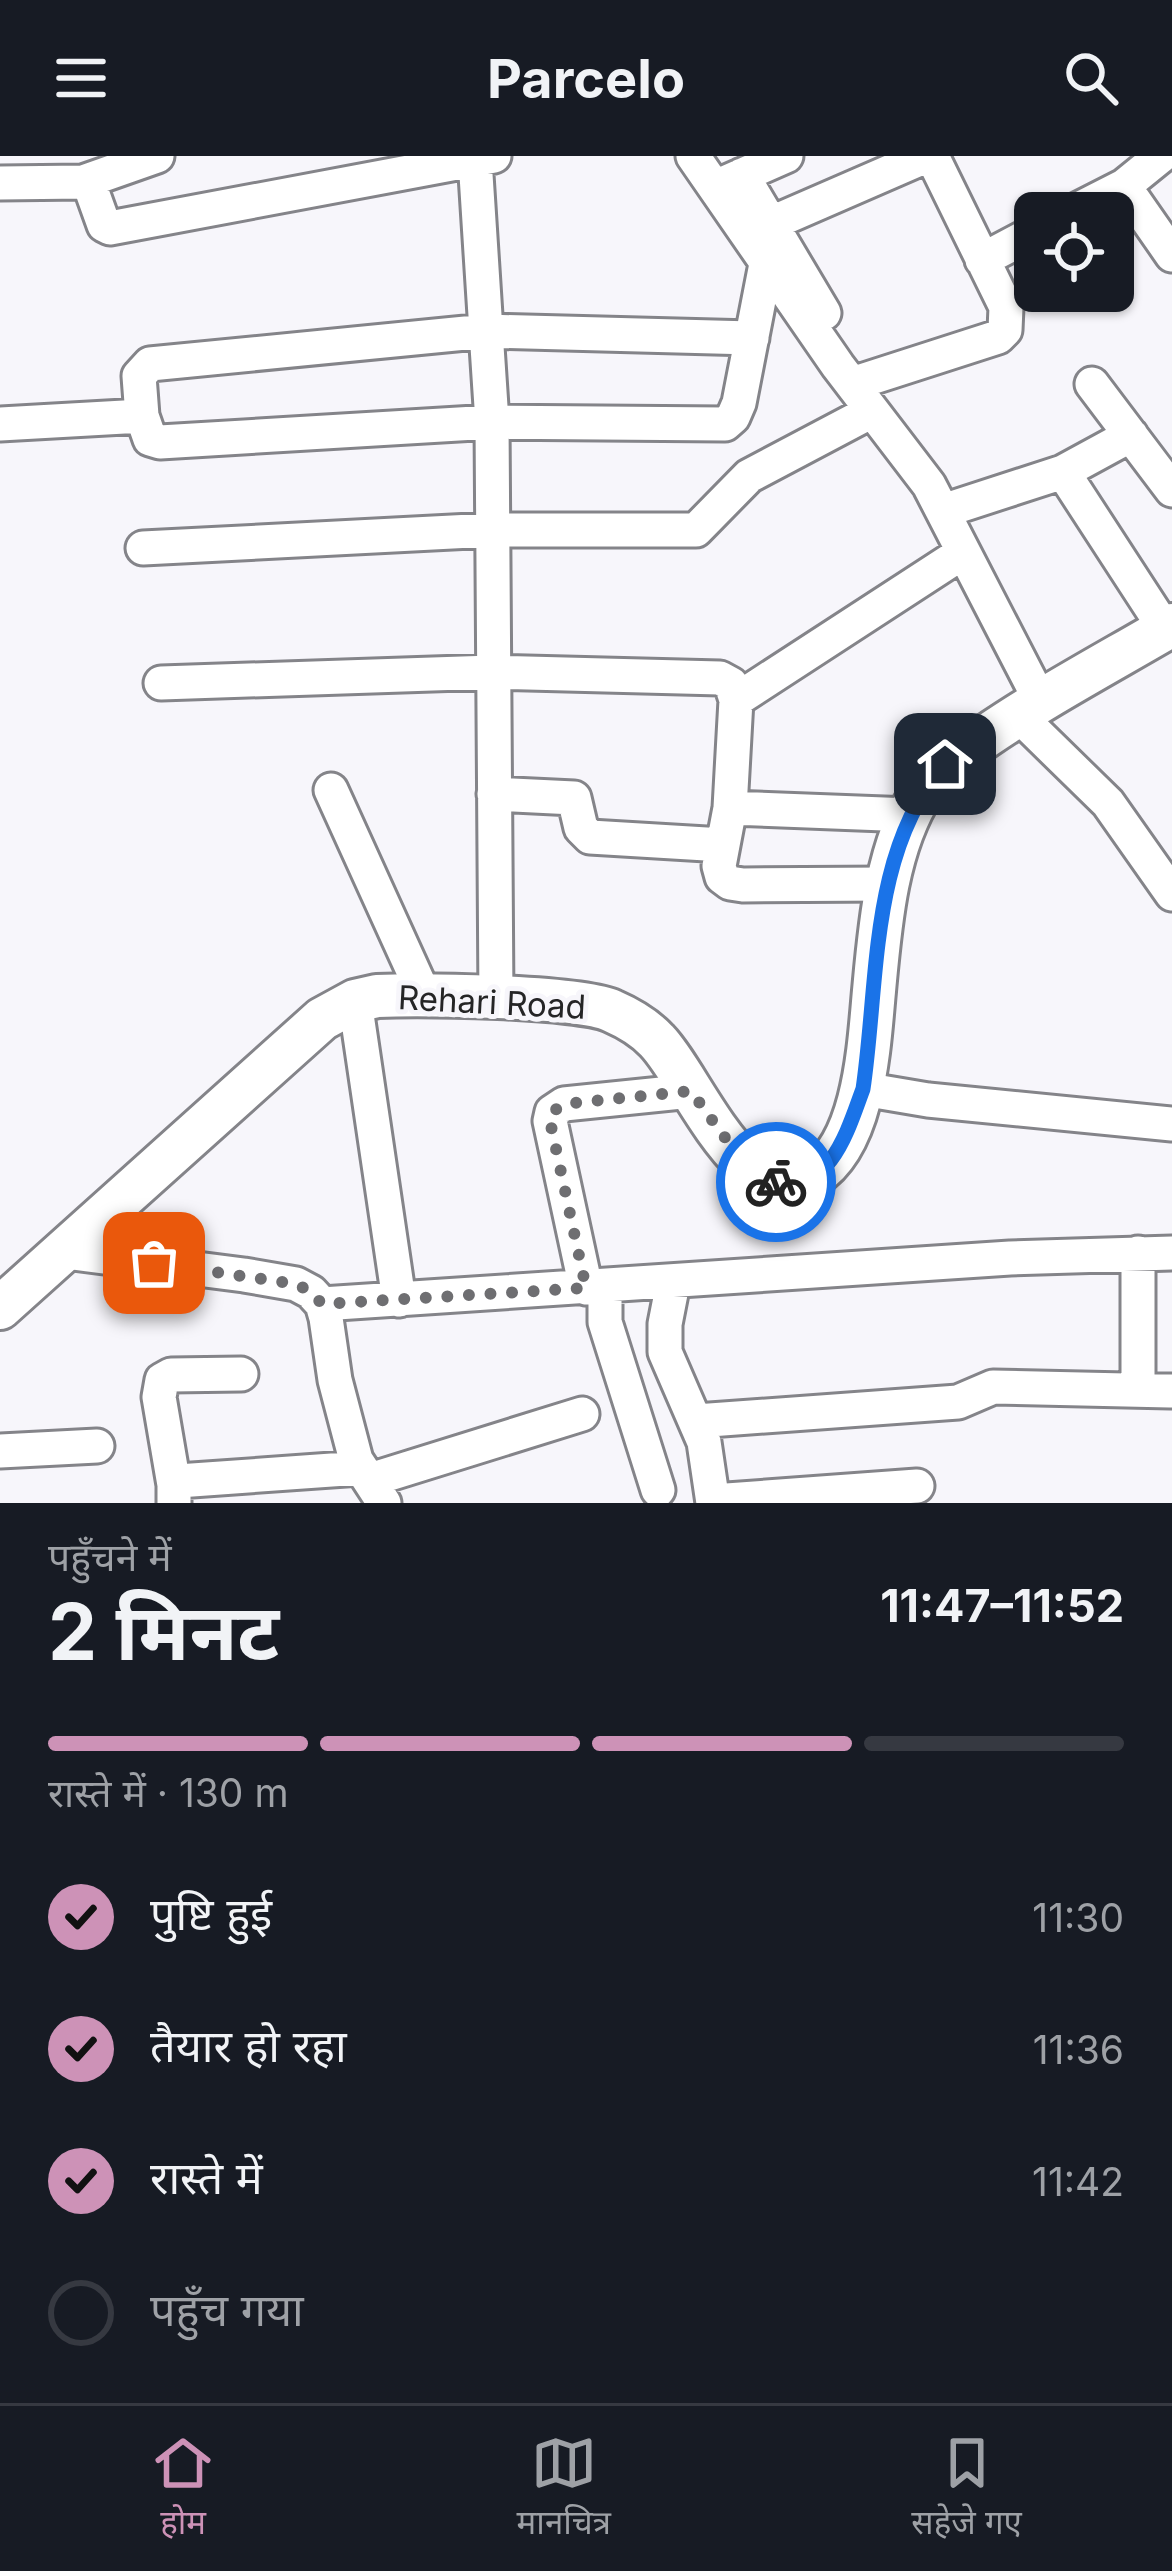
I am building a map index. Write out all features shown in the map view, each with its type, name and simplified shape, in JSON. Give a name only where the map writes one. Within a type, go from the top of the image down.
[{"type":"main road","name":"Rehari Road","points":[[0,1308],[322,1019],[377,996],[608,1008],[659,1042],[742,1161],[782,1184],[803,1182],[820,1172],[838,1151],[863,1089],[888,884],[910,815],[924,788],[945,764],[1029,707],[1169,627]]},
{"type":"street","points":[[0,182],[83,182],[158,156]]},
{"type":"street","points":[[693,156],[772,223],[824,314],[854,387]]},
{"type":"street","points":[[728,181],[786,156]]},
{"type":"street","points":[[143,548],[491,530],[696,530],[749,476],[854,387],[998,337],[1005,330],[1006,307],[929,156],[772,223]]},
{"type":"street","points":[[1112,192],[1161,156]]},
{"type":"street","points":[[83,182],[90,186],[104,225],[110,228],[485,157],[496,1000]]},
{"type":"street","points":[[728,181],[766,265],[943,511],[1029,707],[1108,803],[1172,895]]},
{"type":"street","points":[[1124,186],[1172,255]]},
{"type":"street","points":[[982,260],[1014,243]]},
{"type":"street","points":[[752,338],[487,331],[150,364],[140,376],[142,416],[150,439],[160,442],[492,422],[725,424],[739,403],[752,338],[766,265]]},
{"type":"street","points":[[1092,384],[1172,490]]},
{"type":"street","points":[[0,424],[142,416]]},
{"type":"street","points":[[943,511],[1063,472],[1131,435]]},
{"type":"street","points":[[1063,472],[1169,627]]},
{"type":"street","points":[[736,700],[962,553]]},
{"type":"street","points":[[161,683],[492,672],[705,675],[730,684],[736,700],[730,808],[718,866],[722,878],[730,883],[888,884]]},
{"type":"street","points":[[331,790],[424,997]]},
{"type":"street","points":[[494,794],[574,798],[581,828],[590,837],[723,845]]},
{"type":"street","points":[[730,808],[910,815]]},
{"type":"street","points":[[356,1001],[399,1300]]},
{"type":"street","points":[[863,1089],[928,1100],[1172,1124]]},
{"type":"street","points":[[658,1490],[613,1352],[550,1121],[552,1112],[564,1104],[691,1091]]},
{"type":"street","points":[[64,1252],[296,1284],[311,1292],[322,1304],[334,1380],[371,1484]]},
{"type":"street","points":[[696,1421],[958,1402],[993,1387],[1154,1391],[1138,1253]]},
{"type":"street","points":[[322,1304],[1010,1258],[1172,1253]]},
{"type":"street","points":[[674,1283],[665,1324],[665,1352],[704,1442],[713,1502],[917,1486]]},
{"type":"street","points":[[174,1494],[159,1397],[162,1380],[242,1374]]},
{"type":"street","points":[[174,1494],[189,1479],[371,1484],[582,1414]]},
{"type":"street","points":[[0,1450],[97,1446]]},
{"type":"way so far","points":[[154,1263],[296,1284],[322,1304],[586,1288],[550,1121],[552,1112],[564,1104],[691,1091],[742,1161],[776,1182]]},
{"type":"route","points":[[776,1182],[803,1182],[820,1172],[838,1151],[851,1120],[863,1089],[888,884],[910,815],[924,788],[945,764]]}]
